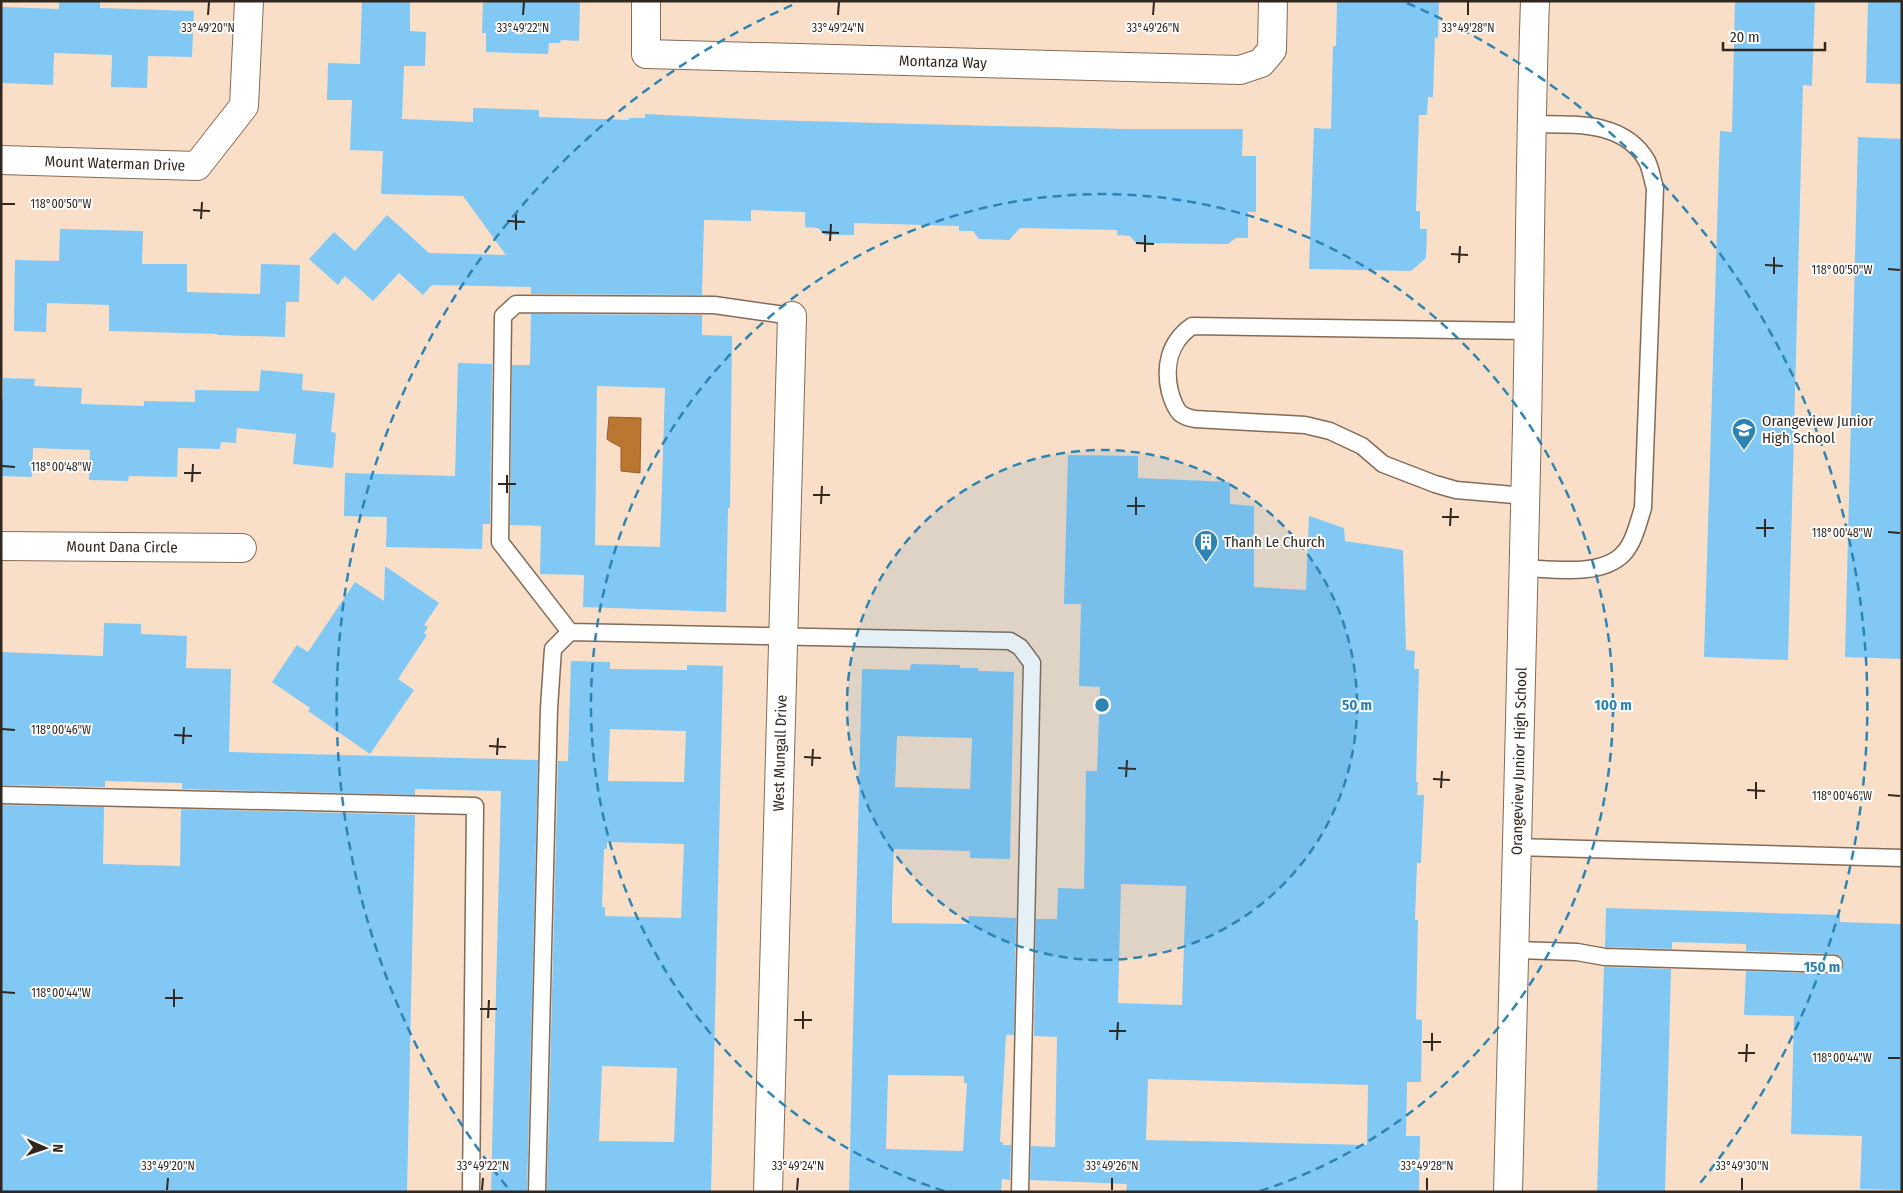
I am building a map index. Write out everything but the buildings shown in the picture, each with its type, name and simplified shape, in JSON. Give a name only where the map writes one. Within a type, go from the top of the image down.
[{"type":"street","name":"Mount Waterman Drive","points":[[1,160],[197,166],[244,106],[248,1]]},
{"type":"street","name":"Montanza Way","points":[[646,1],[646,54],[1240,70],[1262,63],[1272,50],[1273,1]]},
{"type":"street","name":"Orangeview Junior High School","points":[[1508,1192],[1526,496],[1530,124],[1535,1]]},
{"type":"street","name":"West Mungall Drive","points":[[768,1192],[792,316]]},
{"type":"street","name":"Mount Dana Circle","points":[[1,546],[242,548]]},
{"type":"lane","points":[[1523,568],[1586,570],[1607,565],[1624,554],[1634,536],[1643,508],[1655,188],[1647,162],[1632,143],[1614,132],[1595,126],[1530,124]]},
{"type":"lane","points":[[570,632],[500,542],[503,316],[516,304],[714,305],[792,316]]},
{"type":"lane","points":[[1526,496],[1456,490],[1435,484],[1384,464],[1362,446],[1330,431],[1305,425],[1195,419],[1181,414],[1172,400],[1167,377],[1170,356],[1178,339],[1184,331],[1192,326],[1529,331]]},
{"type":"lane","points":[[537,1192],[549,708],[553,649],[570,632],[1010,641],[1020,647],[1032,662],[1020,1192]]},
{"type":"lane","points":[[1,795],[475,806],[471,1192]]},
{"type":"lane","points":[[1516,847],[1902,858]]},
{"type":"lane","points":[[1514,950],[1577,952],[1606,957],[1834,964]]},
{"type":"shaded area","points":[[609,417],[641,418],[640,473],[621,471],[621,447],[607,439]]},
{"type":"place","name":"Orangeview Junior High School","points":[[1744,451]]},
{"type":"place","name":"Thanh Le Church","points":[[1206,563]]}]
